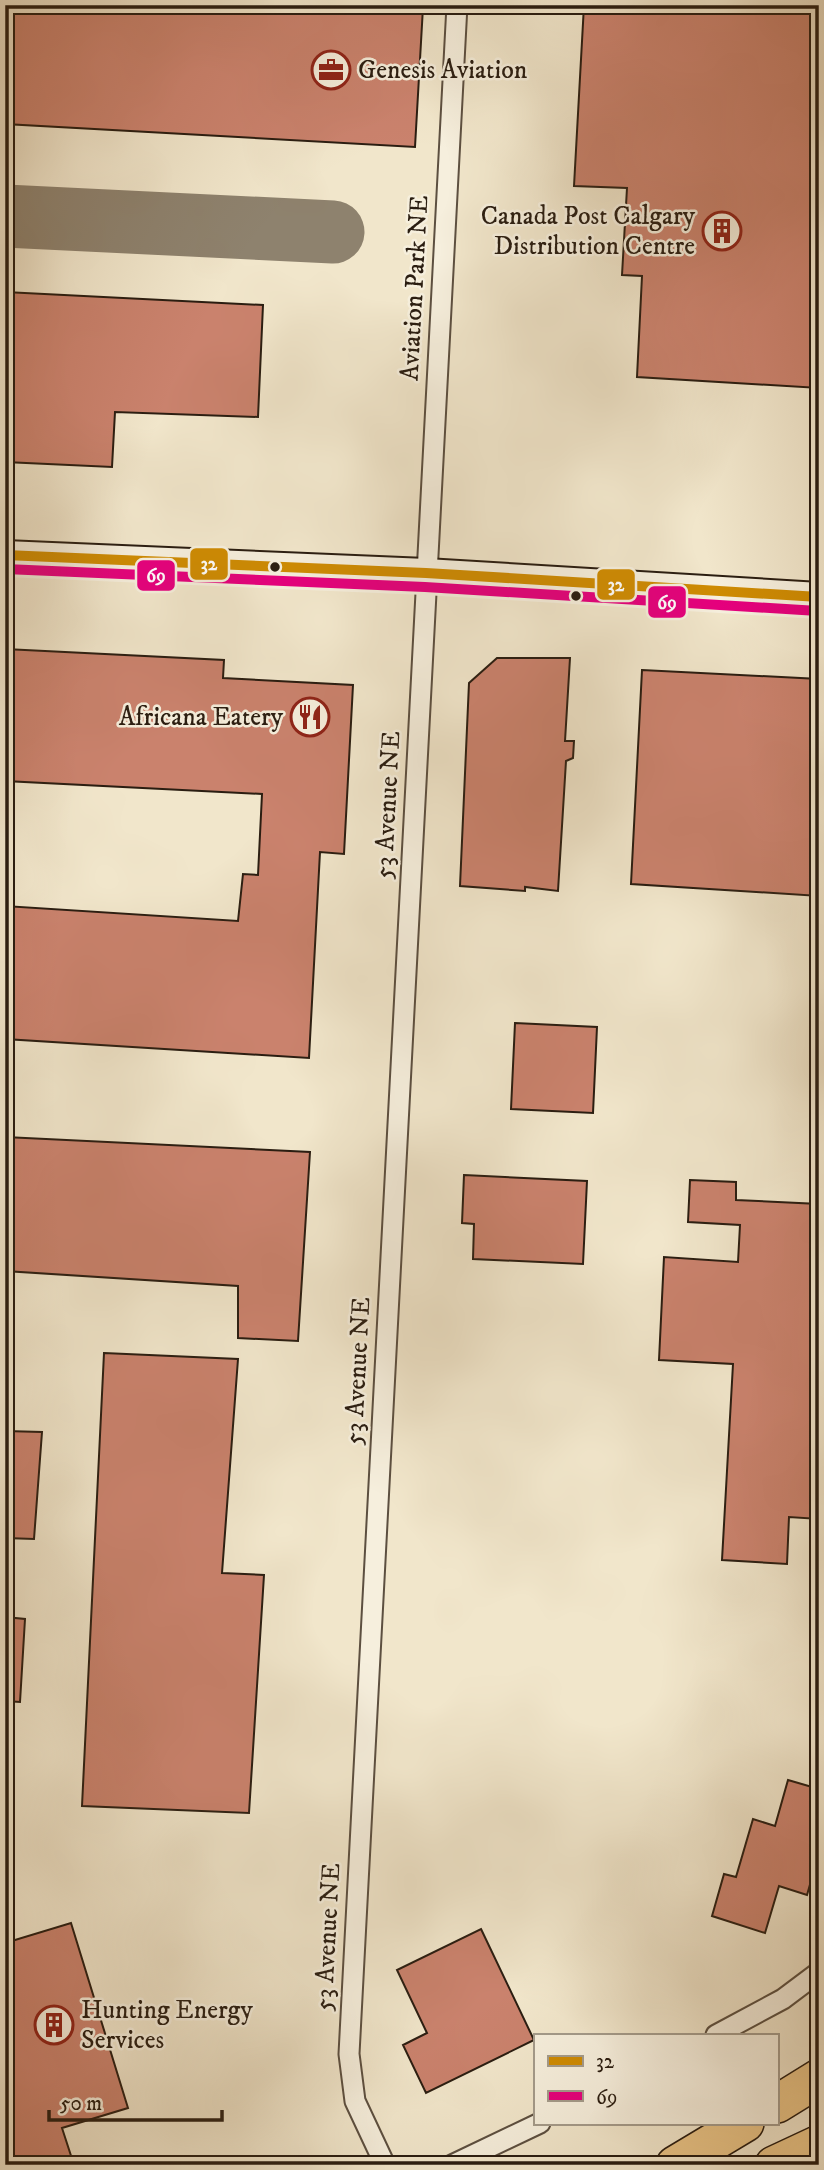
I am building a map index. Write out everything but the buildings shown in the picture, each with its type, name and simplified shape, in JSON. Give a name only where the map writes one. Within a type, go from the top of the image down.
[{"type":"highway","points":[[778,2103],[819,2078]]},
{"type":"highway","points":[[675,2165],[744,2124]]},
{"type":"highway","points":[[774,2165],[819,2144]]},
{"type":"street","name":"Aviation Park NE","points":[[426,573],[457,5]]},
{"type":"street","points":[[5,555],[426,573],[819,597]]},
{"type":"street","name":"53 Avenue NE","points":[[385,2165],[355,2101],[349,2054],[426,573]]},
{"type":"street","points":[[718,2034],[783,1999],[819,1972]]},
{"type":"street","points":[[452,2165],[538,2124]]},
{"type":"taxiway","points":[[5,216],[333,232]]},
{"type":"transit line","name":"32","points":[[5,555],[426,573],[819,597]]},
{"type":"transit line","name":"69","points":[[5,569],[425,587],[818,611]]},
{"type":"place","name":"Genesis Aviation","points":[[331,70]]},
{"type":"place","name":"Canada Post Calgary Distribution Centre","points":[[722,231]]},
{"type":"place","name":"Africana Eatery","points":[[310,717]]},
{"type":"place","name":"Hunting Energy Services","points":[[54,2025]]}]
